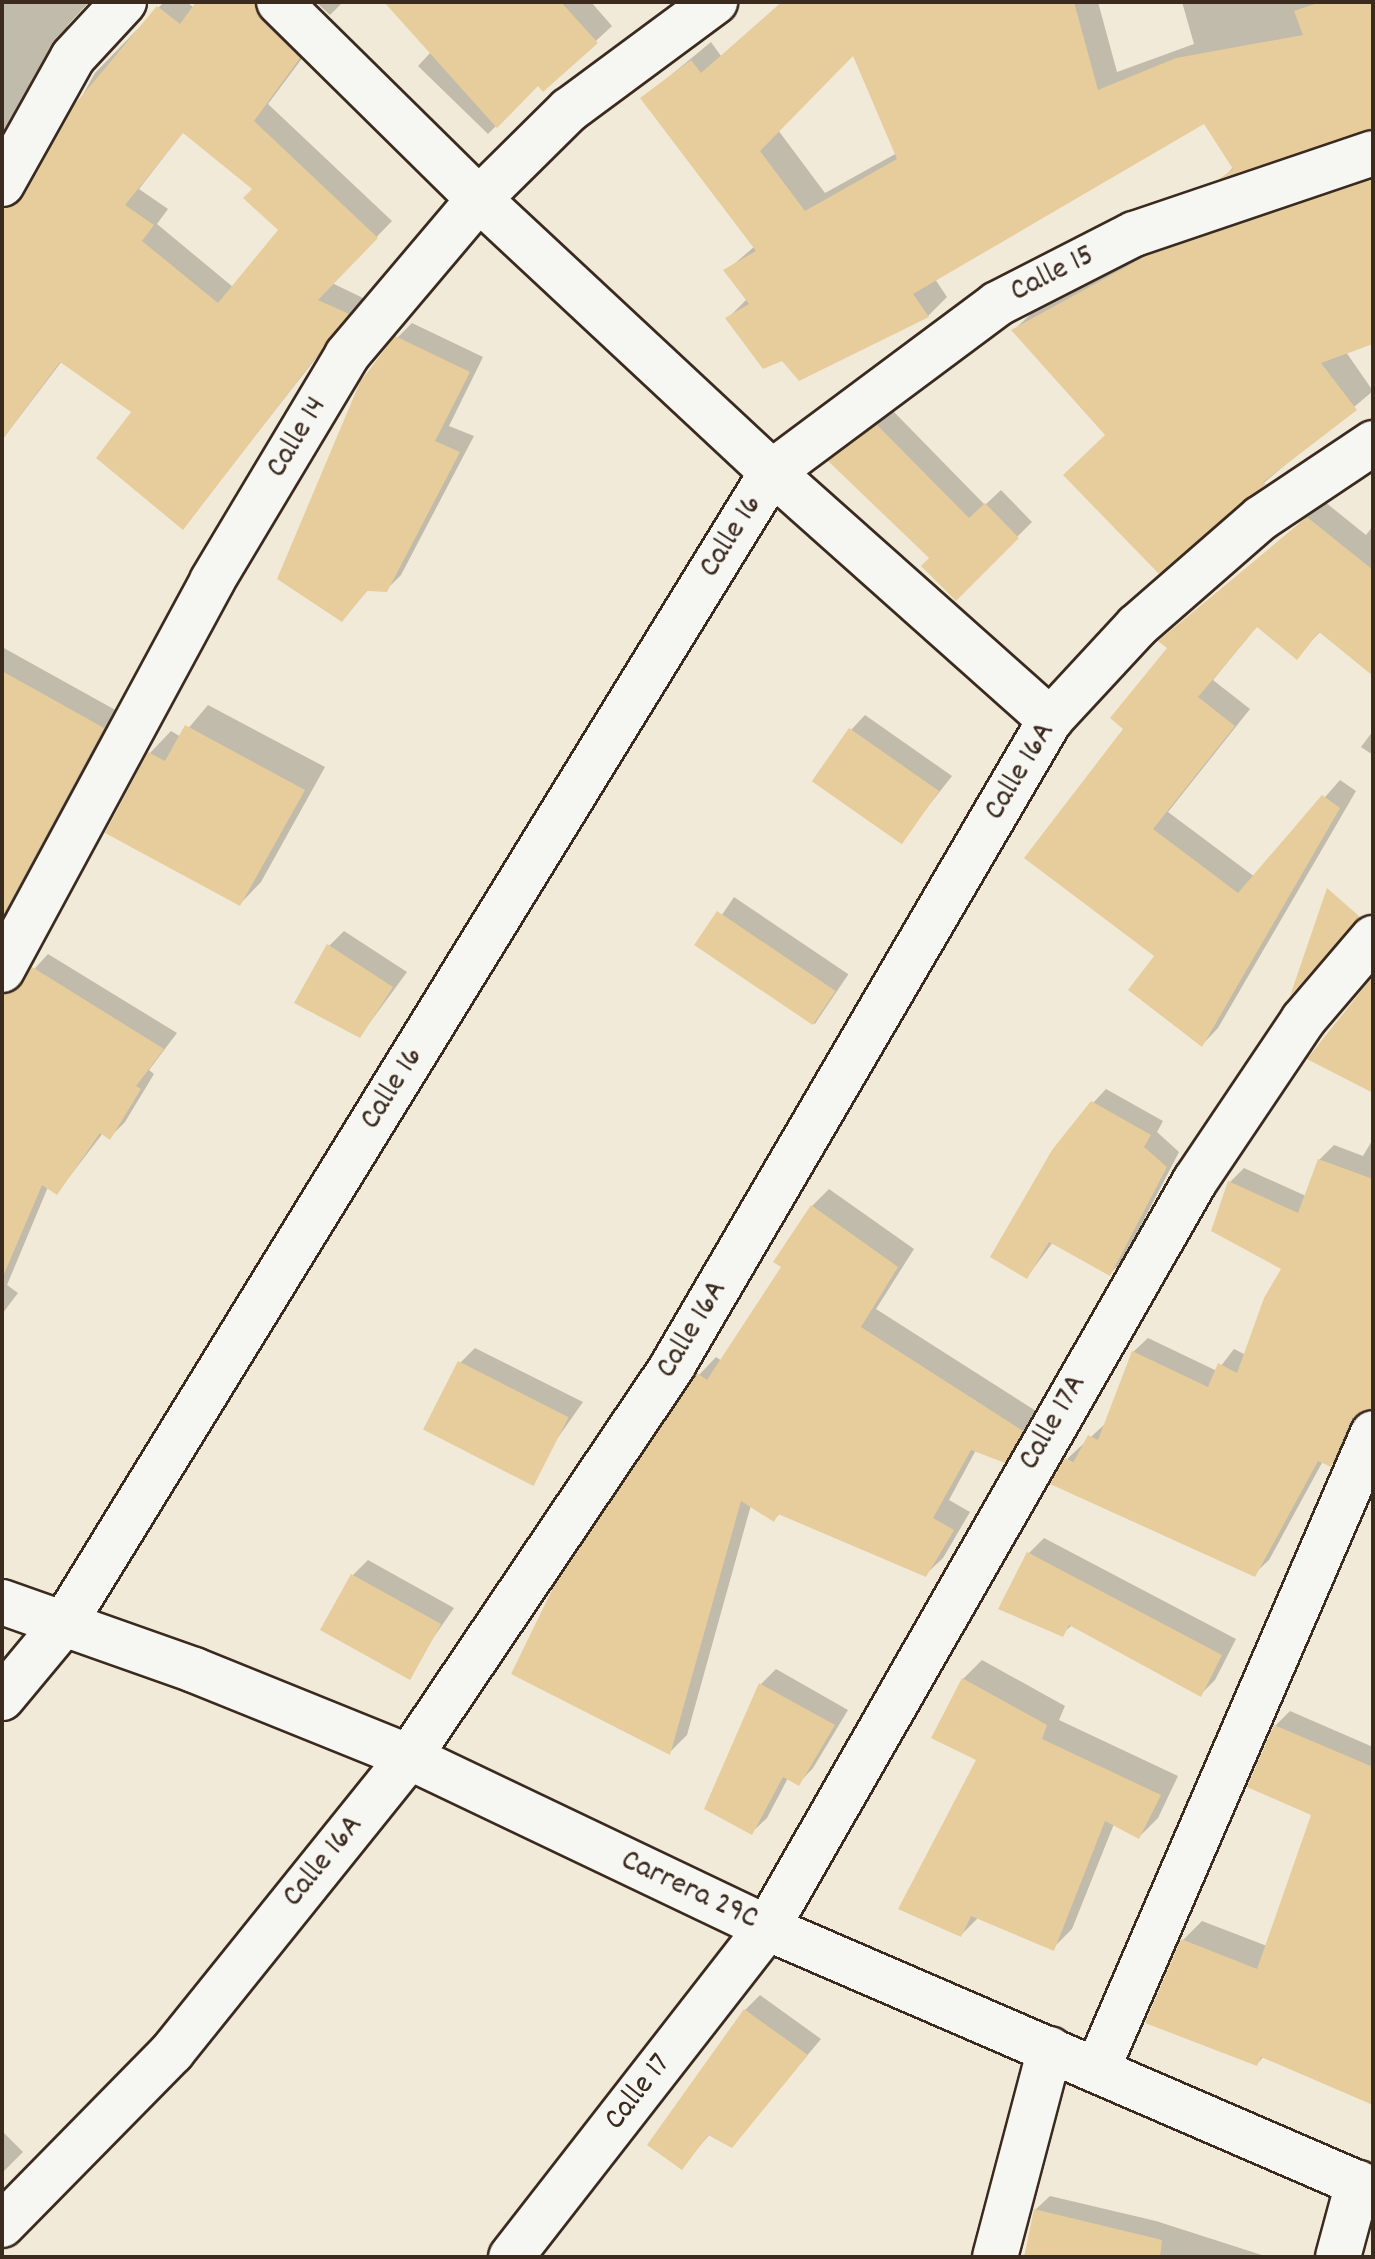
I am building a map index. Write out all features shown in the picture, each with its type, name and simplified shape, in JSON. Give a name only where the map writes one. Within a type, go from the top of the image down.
[{"type":"street","points":[[2,184],[73,57],[124,2]]},
{"type":"street","points":[[279,2],[479,199],[772,472],[1050,720]]},
{"type":"street","name":"Calle 14","points":[[2,970],[212,581],[347,355],[479,199],[569,110],[695,12],[715,2]]},
{"type":"street","name":"Calle 15","points":[[772,472],[997,304],[1134,234],[1373,153]]},
{"type":"street","name":"Calle 16A","points":[[2,2225],[172,2052],[409,1757],[673,1365],[1050,720],[1137,626],[1261,518],[1373,443]]},
{"type":"street","name":"Calle 16","points":[[2,1698],[65,1622],[772,472]]},
{"type":"street","name":"Calle 17A","points":[[767,1928],[1195,1181],[1303,1020],[1373,938]]},
{"type":"street","points":[[1097,2070],[1373,1433]]},
{"type":"street","name":"Carrera 29C","points":[[2,1602],[65,1622],[409,1757],[767,1928],[1366,2186]]},
{"type":"street","name":"Calle 17","points":[[511,2257],[767,1928]]},
{"type":"street","points":[[995,2257],[1050,2049]]},
{"type":"street","points":[[1338,2257],[1366,2186]]},
{"type":"building","points":[[196,2],[254,2],[261,20],[300,58],[254,121],[378,238],[318,300],[349,314],[183,530],[96,458],[131,412],[60,362],[2,440],[2,209],[23,197],[75,104],[157,6],[180,24]],"holes":[[[183,133],[252,189],[243,198],[278,230],[218,303],[142,241],[154,225],[125,205]]]},
{"type":"building","points":[[384,2],[561,2],[598,43],[543,92],[538,86],[497,128]]},
{"type":"building","points":[[782,2],[1074,2],[1098,90],[1176,58],[1303,35],[1294,11],[1321,2],[1373,2],[1373,129],[1219,179],[1233,169],[1204,124],[913,294],[929,317],[799,381],[782,361],[763,369],[725,318],[749,304],[723,270],[756,251],[640,98],[691,60],[701,73]],"holes":[[[853,56],[897,159],[805,211],[760,151]]]},
{"type":"building","points":[[1373,179],[1373,344],[1321,363],[1357,410],[1263,482],[1266,484],[1159,574],[1063,475],[1105,435],[1011,330],[1144,257]]},
{"type":"building","points":[[395,336],[470,372],[435,441],[460,452],[387,592],[367,591],[342,622],[277,579],[360,382]]},
{"type":"building","points":[[877,425],[969,518],[985,503],[1019,538],[956,601],[921,566],[929,558],[828,461]]},
{"type":"building","points":[[1307,517],[1373,570],[1373,676],[1319,632],[1297,660],[1257,627],[1198,697],[1235,726],[1153,829],[1238,893],[1322,795],[1340,808],[1202,1047],[1128,990],[1154,956],[1024,858],[1123,729],[1110,718],[1167,648],[1158,641]]},
{"type":"building","points":[[2,671],[104,728],[2,917]]},
{"type":"building","points":[[185,725],[305,790],[240,906],[105,833],[148,752],[165,761]]},
{"type":"building","points":[[849,728],[939,791],[902,844],[812,781]]},
{"type":"building","points":[[1327,888],[1360,917],[1290,996]]},
{"type":"building","points":[[717,911],[836,991],[813,1025],[694,945]]},
{"type":"building","points":[[327,944],[393,987],[360,1038],[294,1003]]},
{"type":"building","points":[[32,967],[164,1049],[136,1086],[141,1089],[110,1140],[100,1133],[57,1195],[42,1185],[2,1279],[2,995],[16,991]]},
{"type":"building","points":[[1373,976],[1373,1093],[1307,1059]]},
{"type":"building","points":[[1091,1101],[1151,1135],[1144,1147],[1167,1167],[1110,1276],[1049,1242],[1027,1279],[990,1257],[1052,1150]]},
{"type":"building","points":[[1318,1159],[1373,1179],[1373,1408],[1359,1413],[1350,1422],[1331,1467],[1318,1461],[1255,1577],[1050,1484],[1065,1458],[1073,1463],[1088,1435],[1098,1440],[1132,1351],[1208,1387],[1218,1363],[1237,1373],[1264,1298],[1281,1269],[1211,1231],[1228,1181],[1298,1213]]},
{"type":"building","points":[[811,1205],[898,1267],[861,1327],[1023,1431],[1005,1463],[971,1450],[933,1518],[954,1530],[926,1577],[778,1514],[774,1522],[741,1501],[670,1755],[511,1674],[553,1588],[697,1373],[707,1380],[781,1267],[773,1262]]},
{"type":"building","points":[[458,1361],[568,1417],[534,1486],[423,1430]]},
{"type":"building","points":[[1027,1552],[1222,1655],[1201,1697],[1069,1625],[1063,1637],[998,1609]]},
{"type":"building","points":[[351,1574],[441,1624],[410,1680],[320,1630]]},
{"type":"building","points":[[962,1678],[1047,1725],[1042,1739],[1161,1795],[1139,1839],[1105,1821],[1054,1951],[971,1916],[961,1937],[898,1909],[976,1760],[931,1738]]},
{"type":"building","points":[[759,1683],[835,1725],[799,1786],[783,1777],[752,1835],[704,1809]]},
{"type":"building","points":[[1274,1725],[1373,1767],[1373,2105],[1261,2057],[1257,2066],[1145,2023],[1181,1939],[1257,1969],[1311,1815],[1247,1787]]},
{"type":"building","points":[[744,2009],[808,2055],[732,2148],[708,2135],[682,2170],[647,2145]]},
{"type":"building","points":[[1034,2209],[1162,2240],[1160,2257],[1024,2257]]}]
